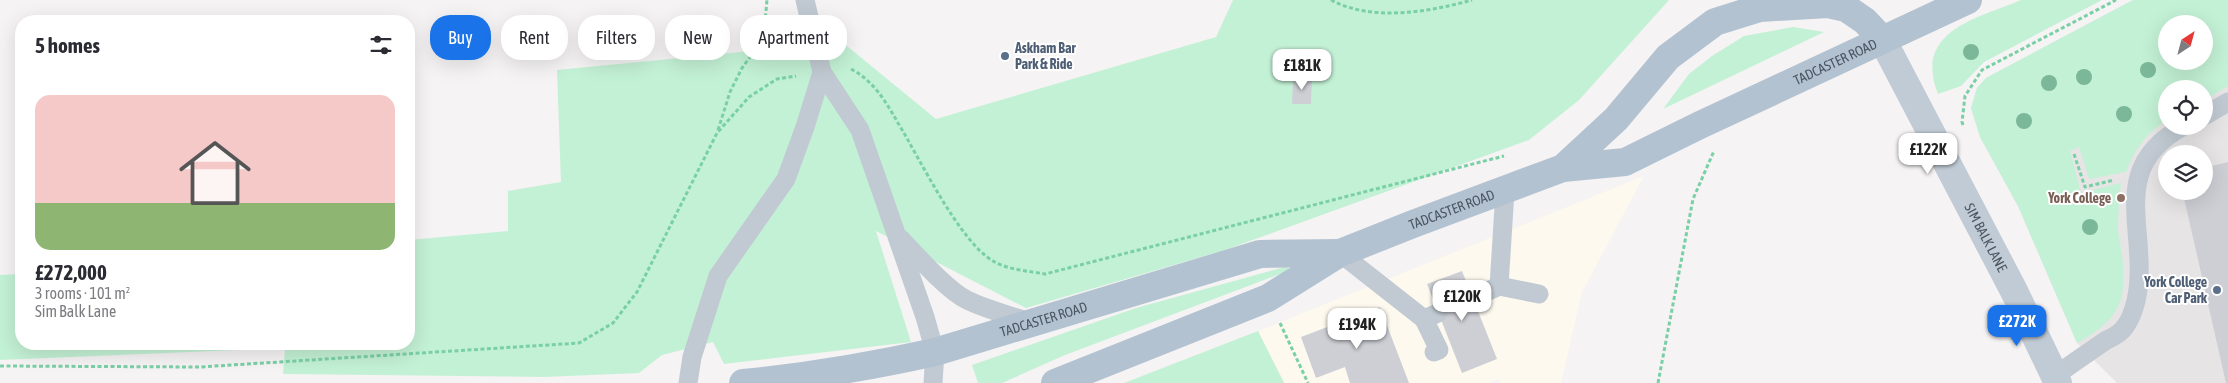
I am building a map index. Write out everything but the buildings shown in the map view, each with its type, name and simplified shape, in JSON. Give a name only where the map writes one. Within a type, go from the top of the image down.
[{"type":"main road","points":[[1882,39],[1968,0]]},
{"type":"main road","name":"TADCASTER ROAD","points":[[1056,383],[1268,298],[1340,252],[1563,168],[1625,162],[1709,135],[1774,90],[1882,39],[1865,21],[1846,8],[1828,4],[1760,8],[1715,22],[1668,57],[1616,119],[1563,168]]},
{"type":"main road","name":"TADCASTER ROAD","points":[[743,383],[780,380],[935,352],[1260,254],[1340,252]]},
{"type":"street","name":"SIM BALK LANE","points":[[1882,39],[2014,291],[2057,379]]},
{"type":"lane","points":[[805,0],[822,72],[860,130],[925,316],[935,352],[933,383]]},
{"type":"lane","points":[[688,383],[692,357],[718,276],[786,179],[822,72]]},
{"type":"lane","points":[[2213,111],[2228,102]]},
{"type":"lane","points":[[2057,379],[2124,329],[2131,316],[2140,285],[2136,220],[2138,177],[2147,156],[2168,135]]},
{"type":"lane","points":[[1499,286],[1505,191]]},
{"type":"lane","points":[[896,235],[930,269],[965,299],[1004,314],[1036,323]]},
{"type":"lane","points":[[1340,252],[1431,316],[1438,350],[1434,352]]},
{"type":"lane","points":[[1473,298],[1499,286],[1539,294]]},
{"type":"path","points":[[0,366],[200,367],[579,343],[613,323],[637,292],[717,133],[730,92],[742,68],[758,46],[765,22],[767,0]]},
{"type":"path","points":[[1331,0],[1345,8],[1393,13],[1454,5],[1472,0]]},
{"type":"path","points":[[1965,96],[1982,70],[2116,0]]},
{"type":"path","points":[[717,133],[749,97],[777,79],[846,68],[852,70],[868,79],[885,100],[953,217],[972,244],[994,262],[1020,270],[1046,274],[1512,154]]},
{"type":"path","points":[[1658,383],[1693,199],[1709,135]]},
{"type":"path","points":[[2074,154],[2085,187],[2123,177]]},
{"type":"path","points":[[1268,298],[1308,383]]},
{"type":"shaded area","name":"York College","points":[[2133,0],[2228,0],[2228,383],[2117,383],[2077,343],[2018,206],[1980,137],[1971,108],[1977,88],[1986,78]]},
{"type":"shaded area","points":[[1644,176],[1582,292],[1561,383],[1501,383],[1499,379],[1489,383],[1285,383],[1258,331]]},
{"type":"green space","points":[[1233,0],[1669,0],[1579,100],[1529,140],[1225,250],[1026,308],[876,231],[911,342],[724,364],[713,342],[662,355],[639,373],[544,377],[283,374],[285,350],[415,350],[415,239],[508,231],[508,191],[561,182],[557,70],[665,59],[730,60],[730,53],[740,52],[740,60],[847,60],[847,46],[936,119],[1216,37]]},
{"type":"green space","points":[[2021,0],[2102,0],[1984,62],[1961,86],[1938,94],[1933,75],[1933,59],[1939,45],[1949,34],[1962,25]]},
{"type":"green space","points":[[2133,0],[2228,0],[2228,86],[2213,95],[2213,80],[2158,80],[2158,126],[2142,143],[2126,172],[2089,179],[2079,147],[2070,151],[2081,193],[2121,183],[2118,229],[2124,278],[2120,302],[2115,312],[2100,328],[2077,343],[2018,206],[1980,137],[1971,108],[1977,88],[1986,78]]},
{"type":"green space","points":[[1793,27],[1824,32],[1663,109],[1689,74],[1712,56],[1744,36]]},
{"type":"green space","points":[[1288,266],[1288,271],[1065,355],[1002,383],[978,383],[972,365],[1136,308]]},
{"type":"green space","points":[[15,274],[15,350],[238,350],[0,360],[0,275]]},
{"type":"green space","points":[[1258,331],[1284,383],[1124,383]]},
{"type":"place","name":"Askham Bar Park & Ride","points":[[1005,56]]},
{"type":"place","name":"York College","points":[[2121,198]]},
{"type":"place","name":"York College Car Park","points":[[2217,290]]}]
